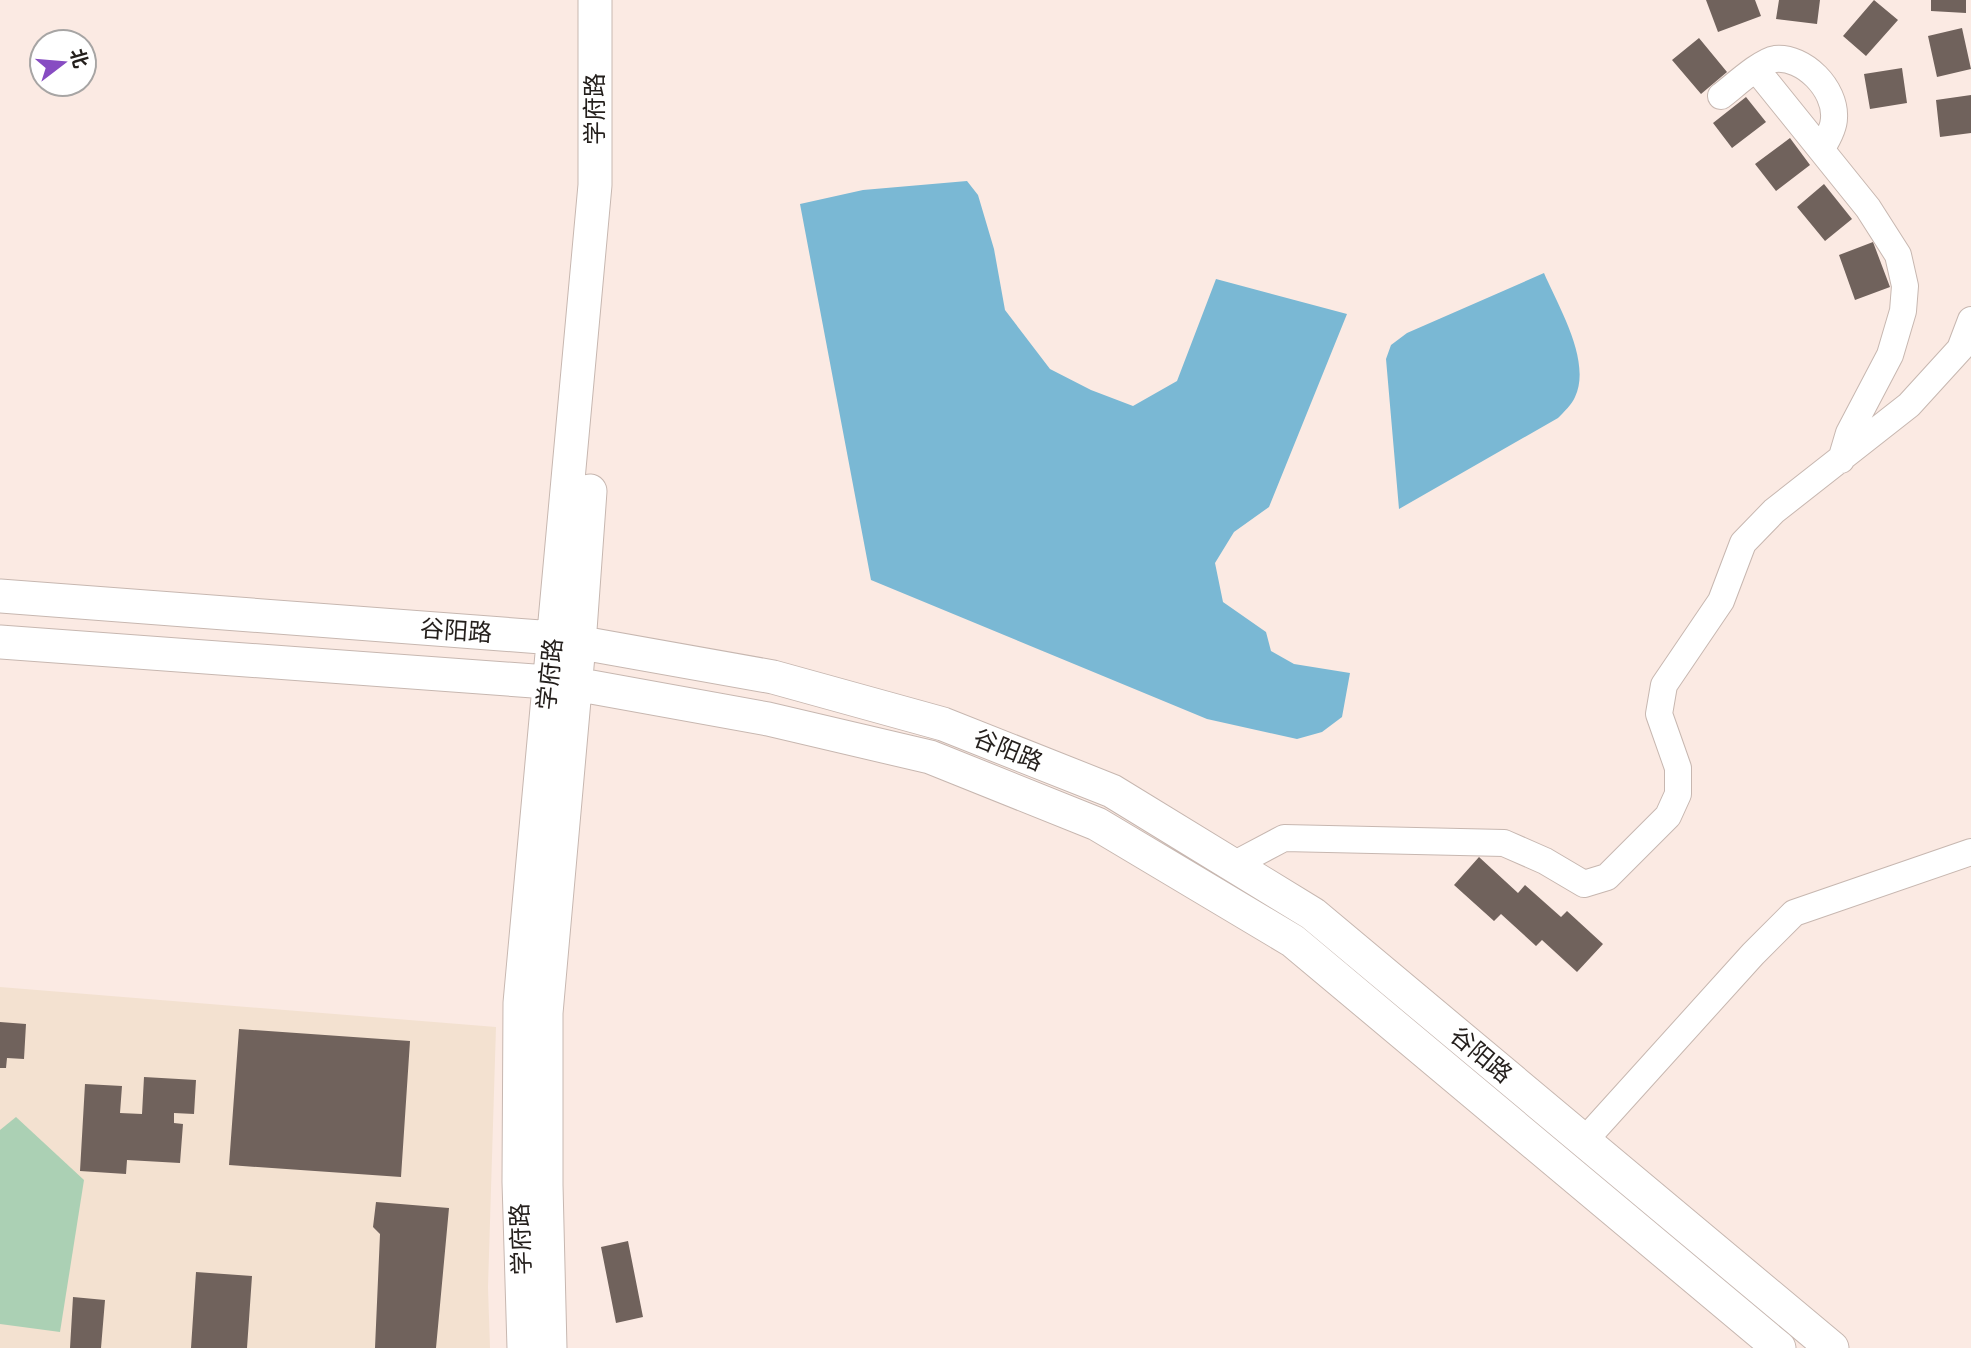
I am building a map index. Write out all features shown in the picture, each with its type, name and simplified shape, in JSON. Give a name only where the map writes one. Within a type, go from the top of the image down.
[{"type":"main road","name":"学府路","points":[[567,641],[595,185],[595,0]]},
{"type":"main road","name":"学府路","points":[[524,1348],[519,1182],[520,1003],[567,641],[611,179],[612,0]]},
{"type":"main road","name":"谷阳路","points":[[0,596],[567,641],[772,677],[943,724],[1112,791],[1313,914],[1832,1348]]},
{"type":"main road","name":"谷阳路","points":[[0,642],[561,683],[768,719],[930,757],[1097,824],[1293,941],[1779,1348]]},
{"type":"main road","name":"学府路","points":[[550,1348],[546,1013],[561,683]]},
{"type":"lane","points":[[1721,96],[1772,59],[1789,60],[1811,72],[1829,90],[1835,118],[1822,148]]},
{"type":"lane","points":[[1756,69],[1868,208],[1898,255],[1905,286],[1903,311],[1890,355],[1849,433],[1840,460]]},
{"type":"lane","points":[[1233,865],[1284,838],[1504,843],[1545,861],[1584,884],[1606,877],[1668,816],[1678,794],[1678,768],[1659,714],[1664,685],[1721,601],[1743,543],[1774,511],[1909,405],[1960,349],[1971,320]]},
{"type":"lane","points":[[1584,1140],[1753,954],[1794,913],[1971,852]]},
{"type":"shaded area","points":[[0,987],[496,1027],[488,1287],[490,1348],[0,1348]]},
{"type":"green space","points":[[16,1117],[84,1180],[60,1332],[0,1324],[0,1130]]},
{"type":"water","points":[[967,181],[978,195],[994,249],[1005,310],[1050,369],[1091,390],[1133,406],[1177,381],[1216,279],[1347,314],[1269,507],[1234,532],[1215,563],[1223,602],[1266,632],[1271,651],[1294,664],[1350,673],[1342,717],[1322,732],[1297,739],[1207,719],[871,580],[800,204],[863,190]]},
{"type":"water","points":[[1544,273],[1576,351],[1579,383],[1574,400],[1558,418],[1399,509],[1386,359],[1391,345],[1407,333]]},
{"type":"building","points":[[1706,0],[1755,0],[1761,16],[1718,32]]},
{"type":"building","points":[[1779,0],[1820,0],[1817,24],[1776,19]]},
{"type":"building","points":[[1874,0],[1898,20],[1866,56],[1843,36]]},
{"type":"building","points":[[1931,0],[1966,0],[1966,13],[1931,11]]},
{"type":"building","points":[[1962,28],[1971,69],[1937,77],[1928,36]]},
{"type":"building","points":[[1699,38],[1727,72],[1701,94],[1672,60]]},
{"type":"building","points":[[1902,68],[1907,103],[1870,109],[1864,74]]},
{"type":"building","points":[[1971,95],[1971,133],[1940,137],[1936,100]]},
{"type":"building","points":[[1746,97],[1766,122],[1732,148],[1713,123]]},
{"type":"building","points":[[1790,138],[1810,165],[1776,191],[1755,164]]},
{"type":"building","points":[[1824,184],[1852,219],[1825,241],[1797,207]]},
{"type":"building","points":[[1873,242],[1890,287],[1855,300],[1839,255]]},
{"type":"building","points":[[1479,857],[1518,893],[1525,885],[1561,917],[1567,911],[1603,944],[1577,972],[1542,940],[1536,946],[1501,914],[1494,921],[1454,885]]},
{"type":"building","points":[[0,1022],[26,1024],[24,1059],[7,1058],[6,1068],[0,1068]]},
{"type":"building","points":[[239,1029],[410,1041],[401,1177],[229,1165]]},
{"type":"building","points":[[144,1077],[196,1080],[194,1114],[174,1113],[174,1123],[183,1124],[180,1163],[127,1160],[126,1174],[80,1171],[85,1084],[122,1086],[120,1113],[142,1114]]},
{"type":"building","points":[[376,1202],[449,1208],[436,1348],[375,1348],[380,1234],[373,1227]]},
{"type":"building","points":[[628,1241],[643,1317],[616,1323],[601,1247]]},
{"type":"building","points":[[196,1272],[252,1276],[247,1348],[191,1348]]},
{"type":"building","points":[[73,1297],[105,1300],[101,1348],[70,1348]]}]
